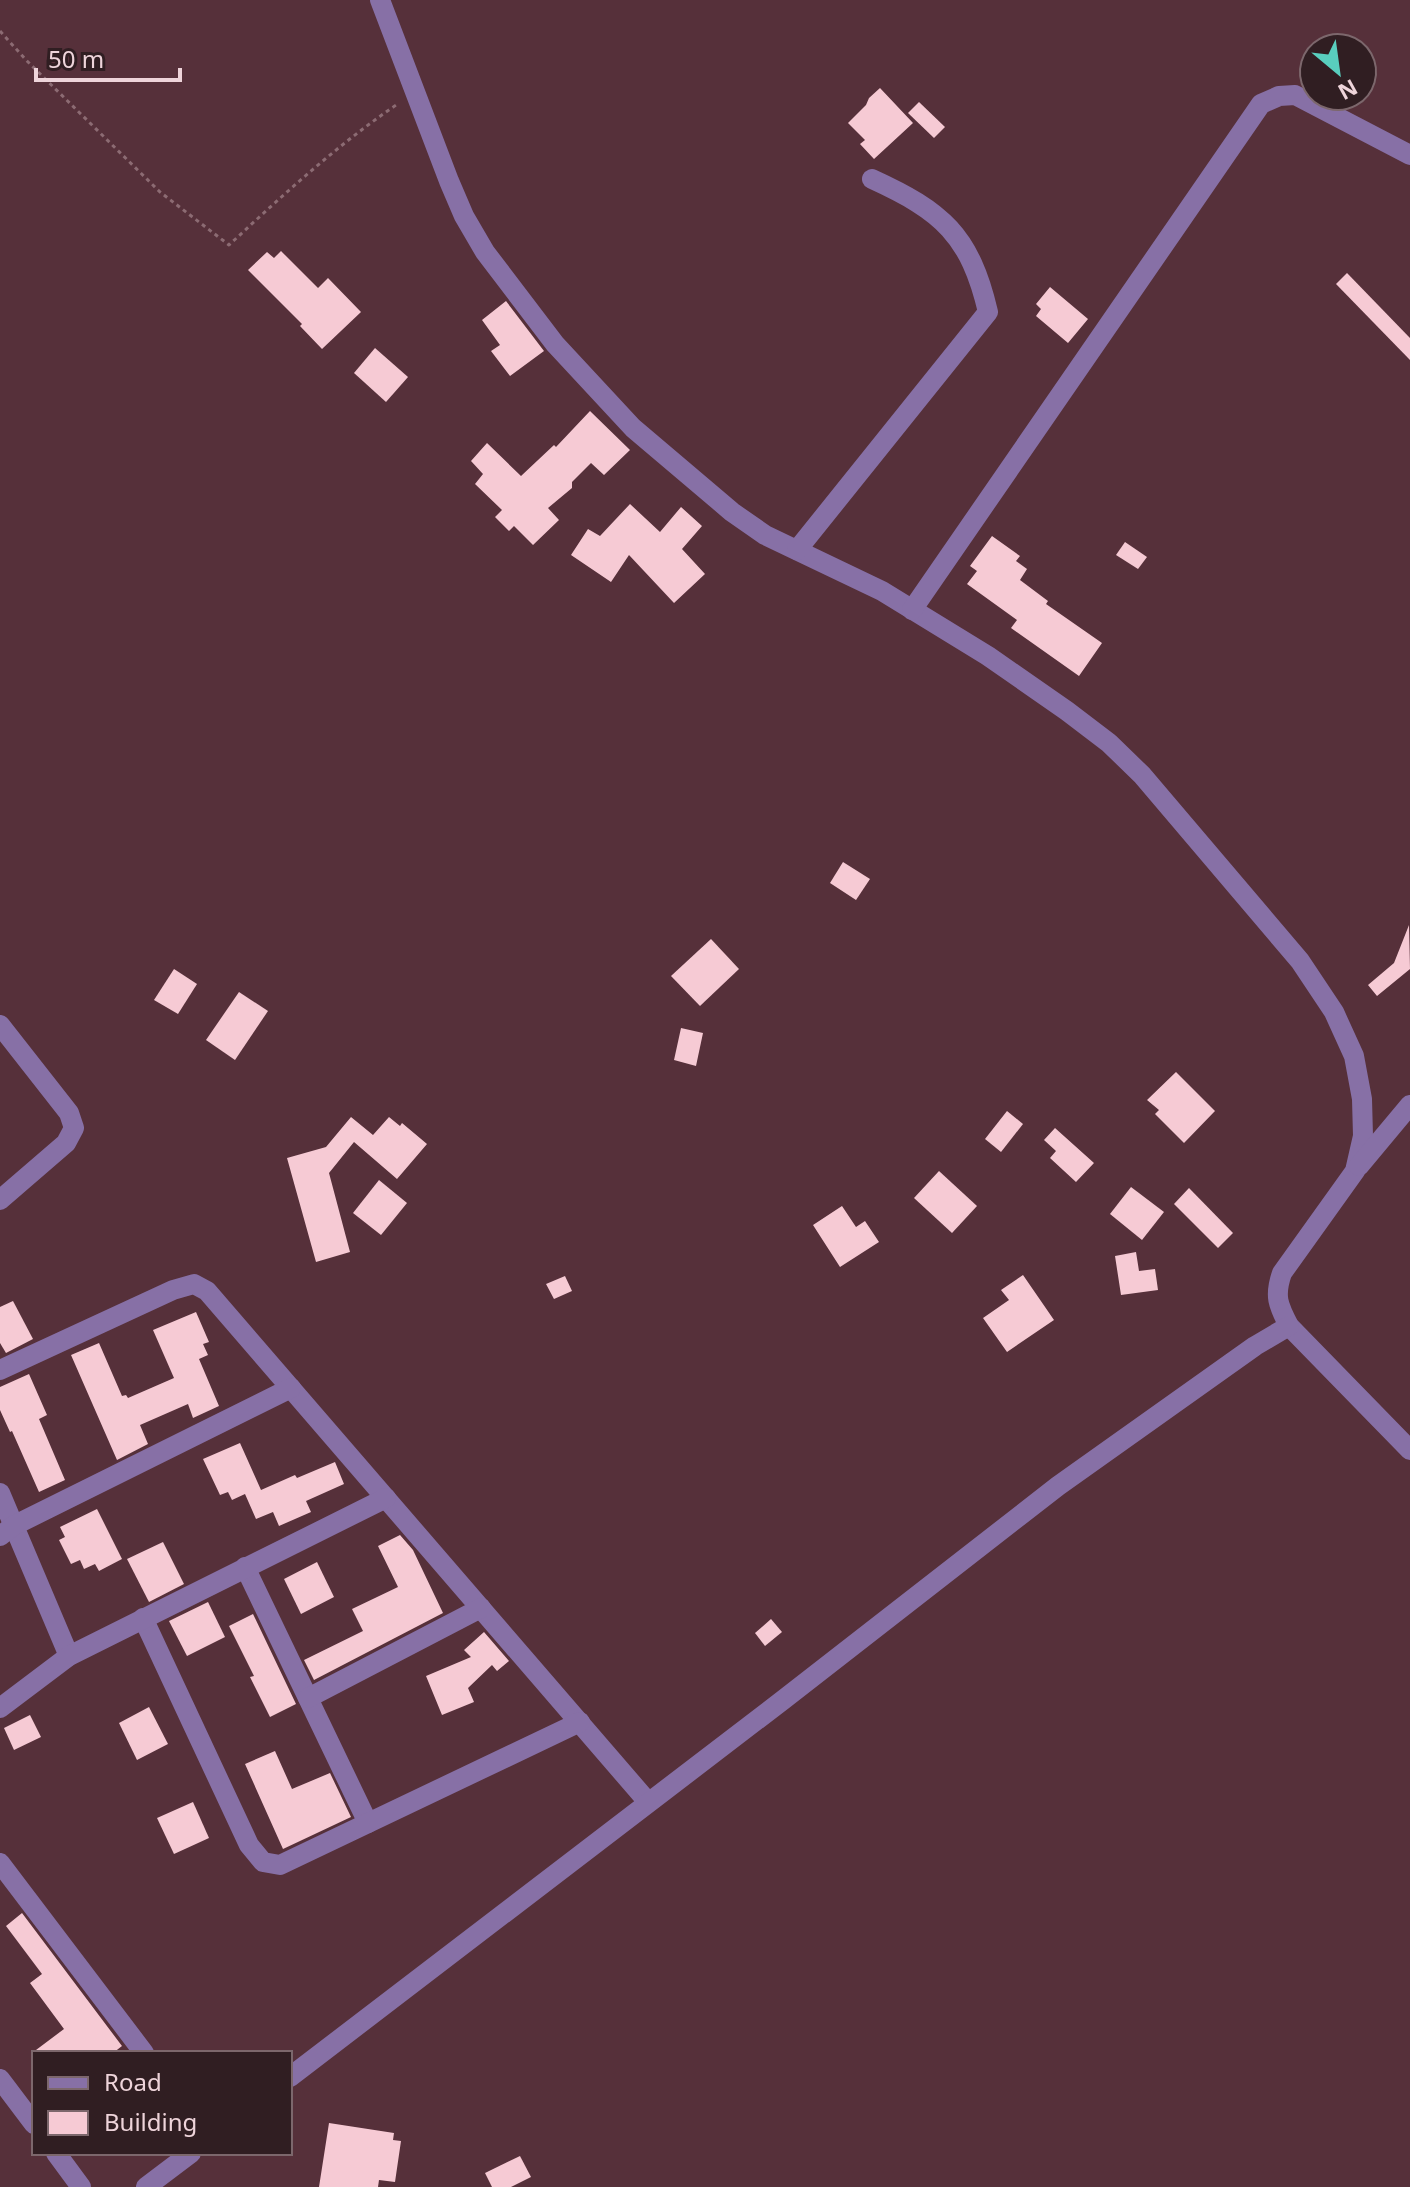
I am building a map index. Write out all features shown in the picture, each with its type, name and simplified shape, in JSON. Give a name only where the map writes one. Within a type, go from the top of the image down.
[{"type":"street","points":[[380,0],[464,216],[485,252],[555,344],[633,428],[732,512],[765,535],[882,591],[988,656],[1109,743],[1142,775],[1300,961],[1334,1012],[1354,1056],[1362,1099],[1363,1136],[1355,1171]]},
{"type":"street","points":[[912,610],[1261,104],[1279,96],[1295,95],[1410,155]]},
{"type":"street","points":[[797,550],[988,312],[982,286],[966,249],[945,222],[905,194],[872,179]]},
{"type":"street","points":[[0,1025],[69,1113],[74,1128],[66,1143],[0,1200]]},
{"type":"street","points":[[1410,1105],[1355,1171],[1282,1273],[1276,1290],[1289,1326],[1410,1450]]},
{"type":"street","points":[[0,1370],[173,1290],[194,1284],[207,1291],[648,1802]]},
{"type":"street","points":[[292,2075],[1058,1486],[1255,1346],[1289,1326]]},
{"type":"street","points":[[6,1531],[291,1388]]},
{"type":"street","points":[[0,1493],[6,1531],[69,1656]]},
{"type":"street","points":[[0,1708],[69,1656],[386,1498]]},
{"type":"street","points":[[245,1567],[368,1823]]},
{"type":"street","points":[[308,1698],[481,1608]]},
{"type":"street","points":[[143,1618],[249,1845],[263,1862],[280,1865],[580,1722]]},
{"type":"street","points":[[0,1863],[142,2051]]},
{"type":"street","points":[[0,2079],[32,2121]]},
{"type":"street","points":[[57,2155],[81,2187]]},
{"type":"street","points":[[146,2187],[188,2155]]},
{"type":"path","points":[[0,31],[160,192],[229,245],[359,130],[415,92]]},
{"type":"building","points":[[880,88],[913,123],[874,159],[860,144],[865,140],[848,123]]},
{"type":"building","points":[[919,102],[945,127],[934,138],[908,113]]},
{"type":"building","points":[[281,251],[318,288],[328,278],[361,312],[322,349],[300,326],[302,324],[248,270],[267,252],[274,258]]},
{"type":"building","points":[[1347,273],[1410,338],[1410,360],[1336,284]]},
{"type":"building","points":[[1050,287],[1088,319],[1068,343],[1036,316],[1041,309],[1036,304]]},
{"type":"building","points":[[506,301],[544,351],[510,376],[491,351],[500,345],[482,320]]},
{"type":"building","points":[[375,348],[408,377],[386,402],[354,373]]},
{"type":"building","points":[[590,411],[630,450],[604,475],[591,463],[572,482],[572,488],[548,508],[559,520],[533,545],[514,526],[509,531],[495,517],[502,510],[475,484],[483,474],[471,461],[487,443],[521,476],[554,445],[556,447]]},
{"type":"building","points":[[630,504],[660,532],[681,507],[702,526],[682,549],[705,574],[674,603],[629,555],[611,582],[571,555],[588,529],[600,536]]},
{"type":"building","points":[[992,536],[1020,556],[1016,561],[1027,569],[1020,580],[1048,601],[1046,604],[1102,643],[1079,676],[1011,628],[1017,620],[967,584],[977,571],[970,566]]},
{"type":"building","points":[[1125,542],[1147,557],[1138,569],[1116,555]]},
{"type":"building","points":[[843,862],[870,879],[856,900],[830,883]]},
{"type":"building","points":[[1409,925],[1410,969],[1377,996],[1368,985],[1394,963]]},
{"type":"building","points":[[711,939],[739,969],[700,1006],[671,976]]},
{"type":"building","points":[[174,969],[197,984],[178,1014],[154,1000]]},
{"type":"building","points":[[239,992],[268,1011],[235,1060],[206,1040]]},
{"type":"building","points":[[681,1028],[703,1033],[696,1066],[674,1060]]},
{"type":"building","points":[[1176,1072],[1215,1111],[1184,1143],[1155,1114],[1159,1110],[1147,1100]]},
{"type":"building","points":[[1007,1111],[1023,1124],[1001,1152],[985,1139]]},
{"type":"building","points":[[351,1117],[373,1135],[389,1117],[400,1126],[402,1123],[427,1144],[397,1179],[354,1142],[329,1173],[350,1252],[316,1262],[287,1158],[326,1147]]},
{"type":"building","points":[[1055,1128],[1094,1163],[1076,1182],[1050,1158],[1056,1151],[1044,1140]]},
{"type":"building","points":[[939,1171],[977,1206],[952,1233],[914,1198]]},
{"type":"building","points":[[379,1180],[407,1203],[381,1235],[353,1213]]},
{"type":"building","points":[[1131,1187],[1164,1212],[1142,1240],[1110,1214]]},
{"type":"building","points":[[1189,1188],[1233,1233],[1218,1248],[1174,1204]]},
{"type":"building","points":[[842,1206],[856,1227],[865,1221],[879,1242],[840,1267],[813,1225]]},
{"type":"building","points":[[1136,1252],[1139,1271],[1155,1269],[1158,1290],[1121,1295],[1115,1256]]},
{"type":"building","points":[[1023,1275],[1054,1320],[1007,1352],[983,1318],[1009,1300],[1001,1290]]},
{"type":"building","points":[[565,1276],[572,1291],[554,1299],[546,1284]]},
{"type":"building","points":[[13,1301],[33,1339],[6,1353],[0,1343],[0,1307]]},
{"type":"building","points":[[196,1312],[209,1342],[203,1344],[208,1355],[199,1359],[219,1406],[193,1418],[188,1404],[140,1425],[148,1444],[117,1460],[71,1355],[99,1343],[122,1396],[128,1398],[174,1378],[153,1330]]},
{"type":"building","points":[[29,1374],[47,1415],[39,1419],[65,1480],[39,1492],[0,1410],[0,1387]]},
{"type":"building","points":[[240,1443],[261,1490],[335,1462],[344,1484],[306,1501],[311,1512],[279,1526],[273,1512],[256,1519],[245,1494],[232,1500],[228,1492],[220,1495],[203,1459]]},
{"type":"building","points":[[97,1509],[122,1559],[99,1571],[95,1564],[84,1569],[80,1560],[71,1564],[59,1540],[65,1537],[60,1527]]},
{"type":"building","points":[[400,1535],[413,1550],[443,1613],[314,1680],[304,1660],[363,1631],[352,1609],[398,1587],[378,1546]]},
{"type":"building","points":[[163,1542],[184,1584],[149,1602],[127,1559]]},
{"type":"building","points":[[317,1562],[334,1597],[301,1614],[284,1579]]},
{"type":"building","points":[[208,1602],[225,1637],[187,1656],[169,1621]]},
{"type":"building","points":[[253,1614],[296,1704],[270,1717],[229,1626]]},
{"type":"building","points":[[771,1619],[782,1632],[765,1646],[755,1633]]},
{"type":"building","points":[[484,1632],[509,1661],[497,1671],[492,1665],[468,1688],[474,1702],[442,1715],[426,1676],[471,1657],[464,1650]]},
{"type":"building","points":[[149,1707],[168,1744],[137,1760],[119,1723]]},
{"type":"building","points":[[30,1715],[41,1737],[14,1750],[4,1728]]},
{"type":"building","points":[[275,1751],[292,1789],[330,1773],[351,1817],[283,1849],[245,1764]]},
{"type":"building","points":[[193,1802],[209,1838],[174,1854],[157,1818]]},
{"type":"building","points":[[22,1913],[122,2046],[116,2051],[35,2051],[64,2029],[30,1983],[42,1974],[6,1926]]},
{"type":"building","points":[[329,2123],[394,2133],[393,2140],[401,2141],[395,2182],[379,2180],[378,2187],[319,2187]]},
{"type":"building","points":[[520,2156],[531,2177],[511,2187],[492,2187],[485,2173]]}]
